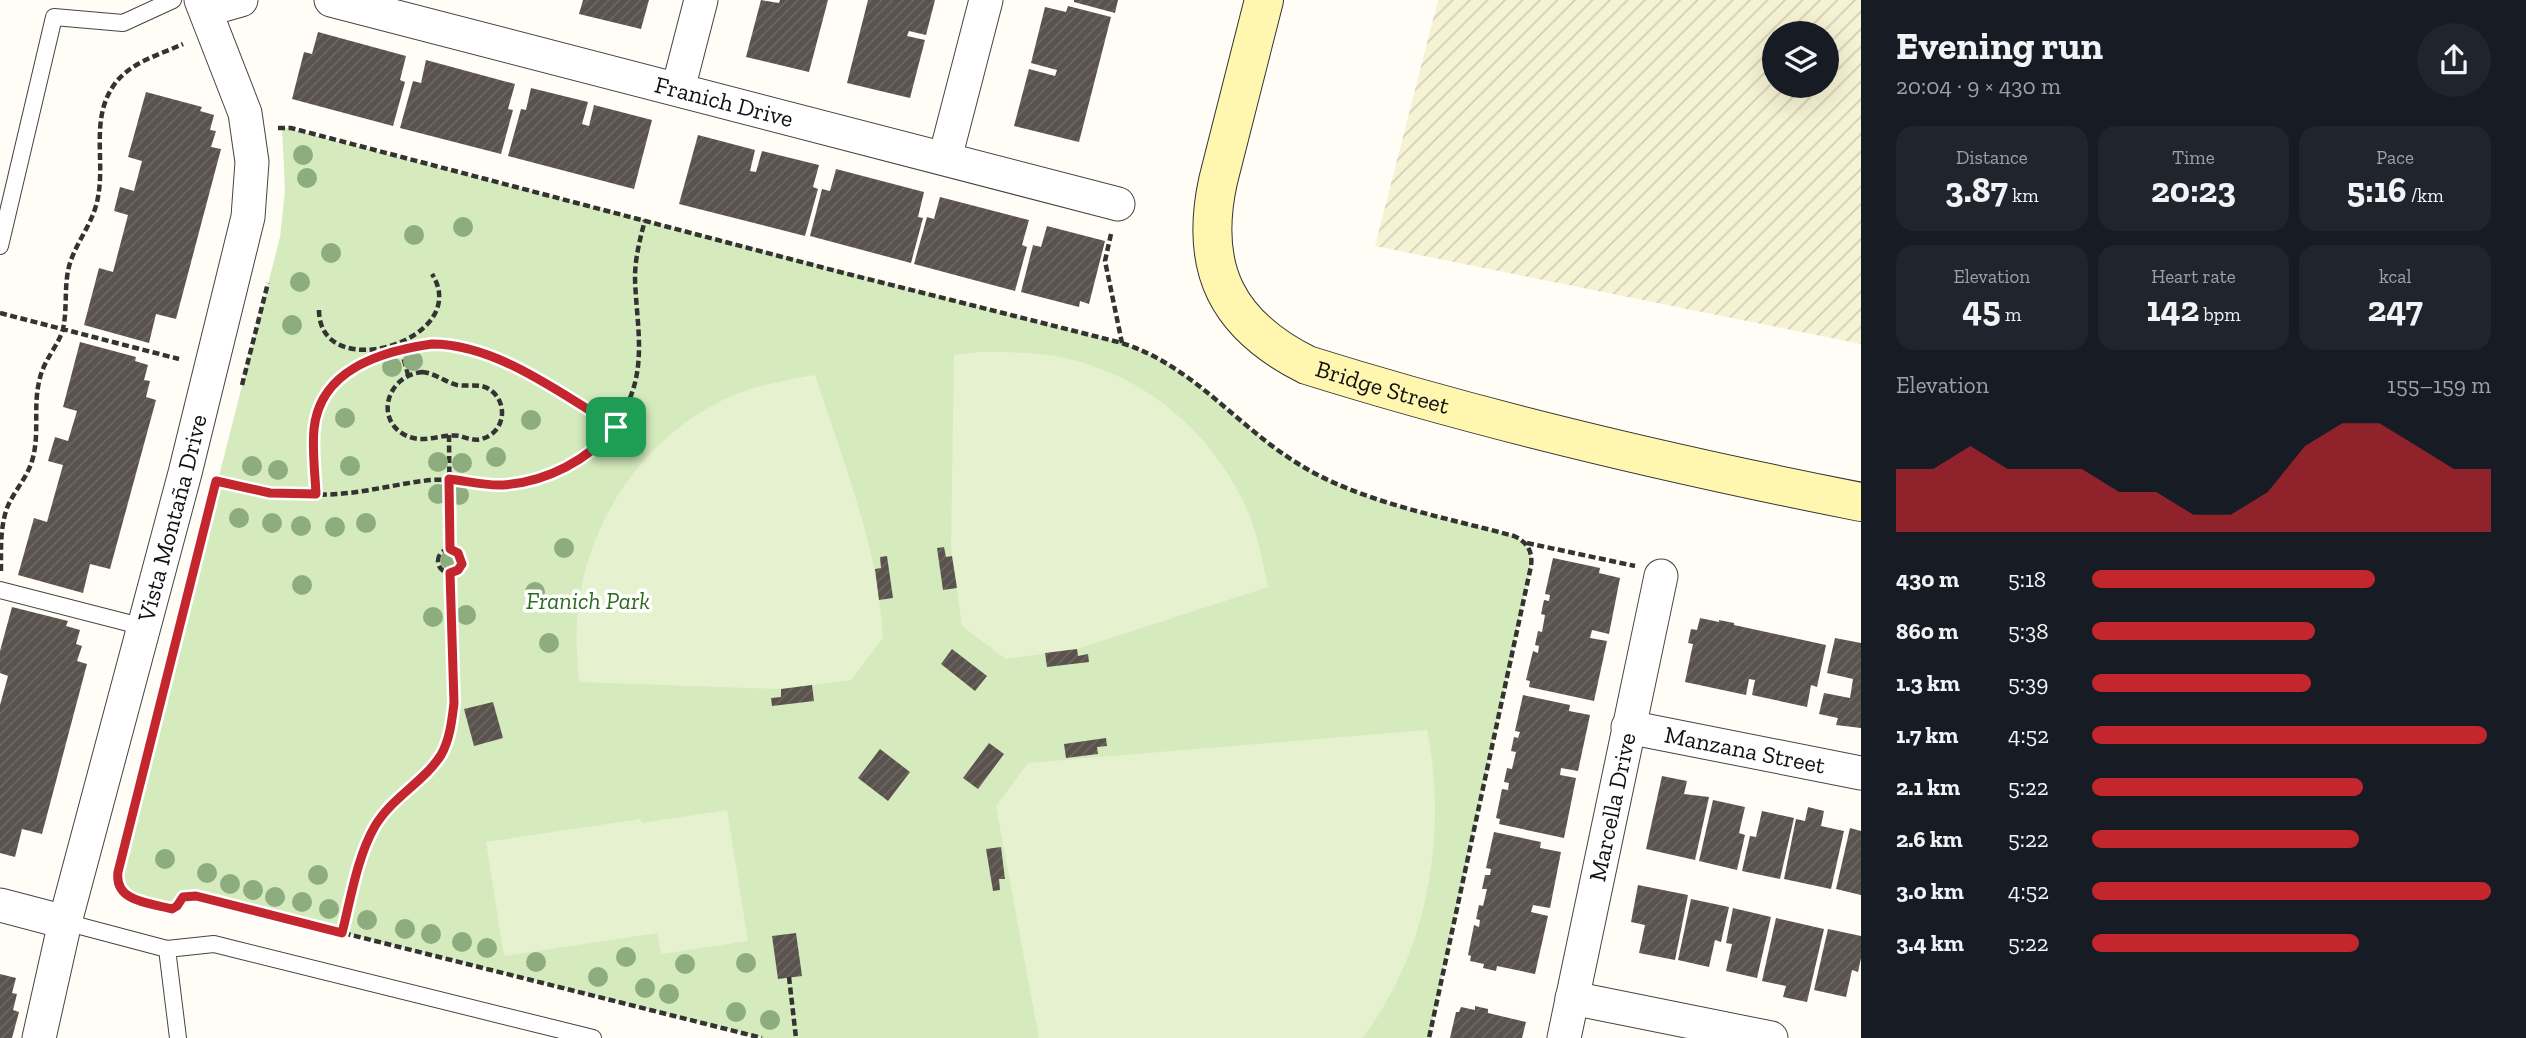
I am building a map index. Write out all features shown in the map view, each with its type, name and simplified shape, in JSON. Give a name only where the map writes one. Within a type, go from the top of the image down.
[{"type":"street","points":[[203,5],[241,0]]},
{"type":"street","name":"Franich Drive","points":[[331,0],[412,10],[678,89],[1118,204]]},
{"type":"street","points":[[678,89],[701,0]]},
{"type":"street","points":[[945,158],[986,0]]},
{"type":"street","name":"Bridge Street","points":[[1265,0],[1218,180],[1212,236],[1218,274],[1226,294],[1247,324],[1264,340],[1307,365],[1471,413],[1628,453],[1861,502]]},
{"type":"street","name":"Vista Montaña Drive","points":[[39,1038],[65,922],[244,238],[251,197],[253,162],[245,113],[203,5]]},
{"type":"street","name":"Marcella Drive","points":[[1563,1038],[1661,576]]},
{"type":"street","name":"Manzana Street","points":[[1628,727],[1861,773]]},
{"type":"street","points":[[0,905],[65,922]]},
{"type":"street","points":[[1572,998],[1771,1038]]},
{"type":"lane","points":[[0,246],[54,17],[55,0]]},
{"type":"lane","points":[[54,17],[123,23],[173,0]]},
{"type":"lane","points":[[0,590],[144,627]]},
{"type":"lane","points":[[65,922],[167,949],[214,944],[564,1034],[593,1038]]},
{"type":"lane","points":[[167,949],[178,1038]]},
{"type":"path","points":[[0,578],[2,523],[32,460],[37,432],[38,382],[49,352],[63,329],[71,261],[88,227],[98,198],[99,136],[105,103],[121,76],[183,44]]},
{"type":"path","points":[[282,127],[1142,349],[1171,364],[1259,435],[1319,476],[1372,497],[1514,536],[1526,543],[1641,568],[1644,572],[1661,576]]},
{"type":"path","points":[[1118,204],[1105,261],[1122,343]]},
{"type":"path","points":[[220,468],[216,481],[270,493],[337,494],[449,479],[503,485],[541,477],[578,462],[616,427],[631,396],[640,350],[636,261],[645,220]]},
{"type":"path","points":[[319,310],[323,331],[333,342],[342,346],[374,349],[398,343],[407,340],[427,324],[437,308],[440,293],[432,274]]},
{"type":"path","points":[[241,389],[268,283]]},
{"type":"path","points":[[0,313],[179,359]]},
{"type":"path","points":[[398,343],[408,374]]},
{"type":"path","points":[[316,494],[314,428],[324,397],[338,380],[358,365],[401,349],[432,344],[476,349],[512,365],[616,427]]},
{"type":"path","points":[[429,373],[455,384],[481,385],[491,390],[499,400],[502,416],[498,428],[489,436],[476,440],[449,435],[417,439],[405,435],[395,427],[390,415],[389,397],[397,382],[408,374],[429,373]]},
{"type":"path","points":[[449,435],[450,549]]},
{"type":"path","points":[[1429,1038],[1531,566],[1531,554],[1526,543]]},
{"type":"path","points":[[450,549],[458,553],[462,564],[458,570],[450,573],[441,569],[438,562],[440,554],[450,549]]},
{"type":"path","points":[[342,933],[360,863],[374,828],[390,807],[430,768],[441,754],[448,738],[454,703],[450,573]]},
{"type":"path","points":[[193,576],[118,872],[120,888],[127,896],[172,909],[183,897],[196,896],[762,1038]]},
{"type":"path","points":[[789,977],[796,1038]]},
{"type":"shaded area","points":[[1438,0],[1861,0],[1861,344],[1375,246]]},
{"type":"green space","name":"Franich Park","points":[[282,127],[1122,343],[1171,366],[1274,448],[1321,477],[1374,498],[1514,536],[1522,541],[1530,551],[1531,566],[1429,1038],[762,1038],[196,896],[183,897],[172,909],[144,903],[128,895],[118,882],[118,872],[280,237],[285,191]]},
{"type":"green space","points":[[980,352],[1055,356],[1086,364],[1143,389],[1168,407],[1212,451],[1230,477],[1253,525],[1268,587],[1077,649],[1006,659],[962,626],[951,547],[954,355]]},
{"type":"green space","points":[[815,375],[862,520],[880,603],[883,638],[851,680],[781,689],[579,682],[577,622],[586,567],[614,502],[634,473],[657,446],[684,423],[714,404],[747,390]]},
{"type":"green space","points":[[1427,730],[1435,809],[1427,891],[1417,931],[1403,969],[1385,1005],[1362,1038],[1039,1038],[996,806],[1028,763]]},
{"type":"green space","points":[[727,810],[748,941],[661,954],[657,933],[504,956],[486,842],[640,819],[642,823]]},
{"type":"building","points":[[583,0],[649,0],[641,29],[579,14]]},
{"type":"building","points":[[761,0],[779,3],[780,0],[828,0],[809,72],[746,57]]},
{"type":"building","points":[[868,0],[935,0],[926,35],[909,31],[907,36],[925,40],[910,98],[847,83]]},
{"type":"building","points":[[1074,0],[1118,0],[1115,13]]},
{"type":"building","points":[[1068,6],[1111,17],[1079,142],[1014,126],[1029,69],[1055,76],[1057,70],[1031,63],[1045,7],[1066,12]]},
{"type":"building","points":[[318,32],[406,56],[400,80],[405,82],[393,126],[292,99],[304,52],[312,54]]},
{"type":"building","points":[[426,60],[515,84],[508,109],[513,110],[501,154],[400,128],[413,81],[421,83]]},
{"type":"building","points":[[531,88],[588,102],[582,124],[589,126],[594,105],[652,120],[634,189],[508,156],[521,109],[526,110]]},
{"type":"building","points":[[146,92],[202,107],[200,111],[214,115],[210,130],[216,131],[211,147],[221,149],[176,319],[156,314],[149,343],[84,325],[99,268],[113,272],[128,215],[114,211],[120,187],[134,191],[142,161],[128,157]]},
{"type":"building","points":[[698,135],[755,150],[750,171],[756,172],[762,151],[819,165],[813,187],[818,189],[805,236],[679,204]]},
{"type":"building","points":[[836,169],[924,192],[918,217],[923,218],[911,263],[810,236],[822,189],[830,191]]},
{"type":"building","points":[[940,197],[1029,220],[1022,245],[1027,247],[1015,291],[914,264],[927,217],[934,219]]},
{"type":"building","points":[[1047,226],[1105,241],[1089,304],[1080,301],[1079,307],[1021,292],[1033,245],[1041,247]]},
{"type":"building","points":[[80,342],[136,357],[135,361],[148,365],[144,380],[150,381],[146,397],[156,400],[110,569],[90,564],[83,593],[18,575],[34,518],[47,522],[63,465],[48,461],[55,437],[68,441],[77,411],[63,407]]},
{"type":"building","points":[[944,547],[946,557],[952,556],[957,588],[943,590],[937,548]]},
{"type":"building","points":[[887,556],[893,598],[879,600],[875,569],[881,568],[880,557]]},
{"type":"building","points":[[1553,558],[1600,568],[1599,573],[1620,578],[1609,634],[1592,630],[1590,638],[1607,641],[1594,701],[1529,687],[1530,681],[1526,680],[1533,651],[1538,653],[1539,646],[1535,645],[1538,631],[1542,632],[1545,615],[1541,614],[1544,600],[1549,601],[1550,595],[1545,594]]},
{"type":"building","points":[[12,607],[68,621],[66,626],[80,630],[76,644],[82,646],[77,661],[87,664],[42,834],[22,829],[15,857],[0,853],[0,705],[8,676],[0,673],[0,651]]},
{"type":"building","points":[[1700,618],[1734,623],[1826,645],[1817,687],[1811,685],[1807,707],[1752,695],[1755,680],[1749,679],[1746,695],[1685,682],[1693,644],[1688,643],[1691,629],[1697,630]]},
{"type":"building","points":[[1835,638],[1861,643],[1861,728],[1836,725],[1838,718],[1819,714],[1824,693],[1850,698],[1853,679],[1827,673]]},
{"type":"building","points":[[952,649],[987,676],[975,691],[941,664]]},
{"type":"building","points":[[1077,649],[1078,656],[1088,654],[1089,662],[1047,667],[1045,653]]},
{"type":"building","points":[[812,685],[814,701],[772,706],[771,698],[781,697],[781,689]]},
{"type":"building","points":[[1523,695],[1570,705],[1569,711],[1590,715],[1578,771],[1561,768],[1560,775],[1576,778],[1564,838],[1499,824],[1500,819],[1496,818],[1502,789],[1508,790],[1509,783],[1504,782],[1507,768],[1512,769],[1516,752],[1511,751],[1514,737],[1518,738],[1520,732],[1515,731]]},
{"type":"building","points":[[493,702],[503,738],[474,746],[464,709]]},
{"type":"building","points":[[1106,738],[1107,746],[1097,747],[1098,754],[1066,758],[1064,744]]},
{"type":"building","points":[[989,743],[1004,754],[978,789],[963,778]]},
{"type":"building","points":[[880,749],[910,772],[888,801],[858,778]]},
{"type":"building","points":[[1662,776],[1687,781],[1684,794],[1709,797],[1695,860],[1646,849]]},
{"type":"building","points":[[1713,800],[1745,807],[1739,833],[1745,835],[1737,870],[1699,861]]},
{"type":"building","points":[[1808,807],[1824,811],[1821,826],[1844,831],[1831,889],[1784,879],[1796,819],[1805,821]]},
{"type":"building","points":[[1762,811],[1794,818],[1780,879],[1742,871],[1750,836],[1756,837]]},
{"type":"building","points":[[1850,828],[1861,831],[1861,895],[1836,889]]},
{"type":"building","points":[[1494,832],[1541,842],[1540,848],[1561,852],[1550,908],[1533,905],[1531,912],[1548,916],[1535,974],[1497,966],[1496,971],[1483,968],[1484,964],[1470,961],[1471,956],[1468,955],[1474,925],[1479,927],[1480,920],[1476,919],[1487,889],[1482,889],[1485,875],[1490,875],[1491,869],[1486,868]]},
{"type":"building","points":[[1001,847],[1005,879],[999,879],[1000,890],[993,891],[986,849]]},
{"type":"building","points":[[1638,885],[1688,895],[1675,960],[1639,953],[1645,925],[1631,922]]},
{"type":"building","points":[[1691,899],[1729,907],[1721,942],[1715,940],[1709,967],[1678,960]]},
{"type":"building","points":[[1733,908],[1771,917],[1757,978],[1726,971],[1732,944],[1726,943]]},
{"type":"building","points":[[1776,918],[1824,929],[1807,1002],[1783,997],[1786,986],[1762,981]]},
{"type":"building","points":[[1828,929],[1861,936],[1858,972],[1852,970],[1846,997],[1814,990]]},
{"type":"building","points":[[796,933],[802,976],[778,979],[772,936]]},
{"type":"building","points":[[0,974],[16,978],[12,993],[17,994],[13,1010],[19,1012],[12,1038],[0,1038]]},
{"type":"building","points":[[1475,1006],[1488,1009],[1488,1013],[1526,1022],[1522,1038],[1450,1038],[1456,1012],[1459,1012],[1461,1007],[1475,1010]]},
{"type":"route","points":[[432,344],[461,346],[490,354],[616,427],[578,462],[541,477],[503,485],[449,479],[450,549],[455,550],[462,559],[461,567],[450,573],[454,703],[452,722],[441,754],[390,807],[374,828],[360,863],[342,933],[196,896],[183,897],[175,909],[172,909],[123,893],[118,883],[118,872],[216,481],[270,493],[316,494],[314,428],[320,407],[330,388],[347,372],[371,359],[401,349],[432,344]]}]
